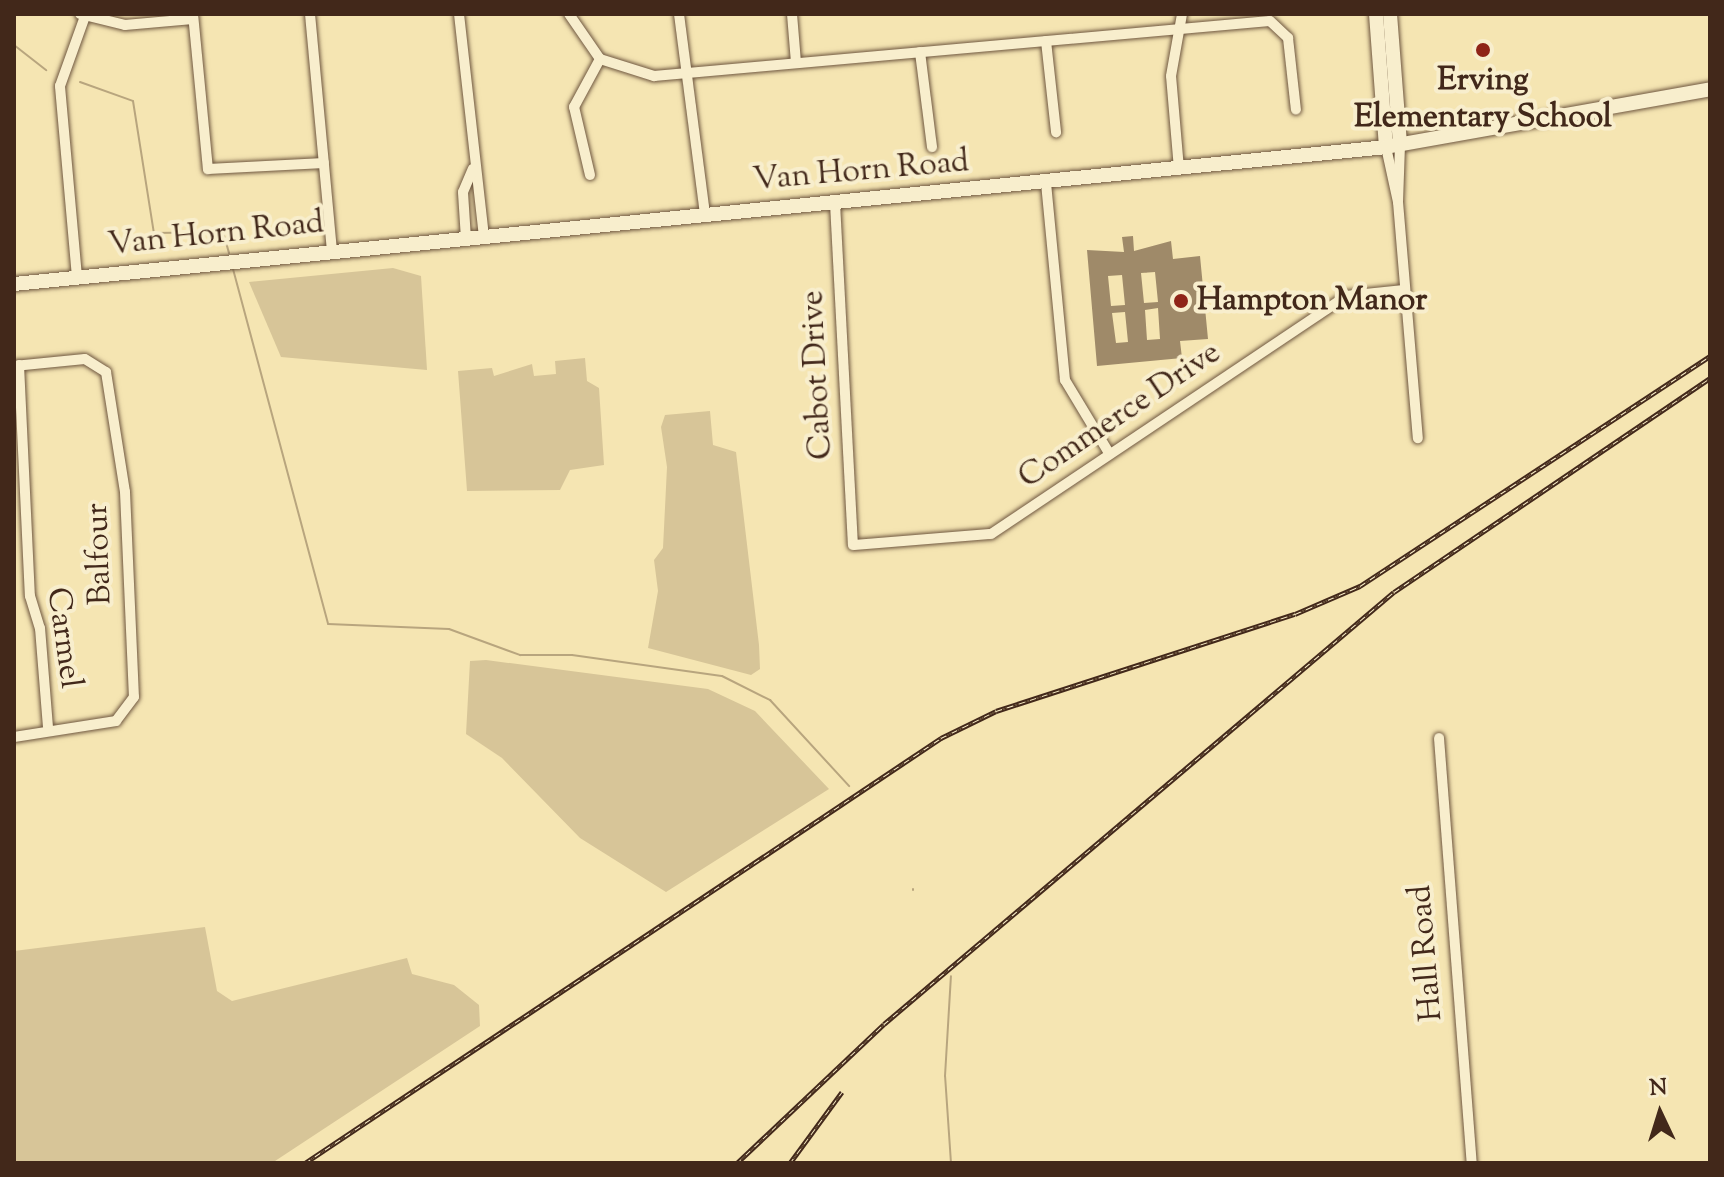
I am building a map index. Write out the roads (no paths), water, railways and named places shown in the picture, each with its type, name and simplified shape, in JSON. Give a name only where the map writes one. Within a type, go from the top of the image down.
[{"type":"main road","points":[[1376,14],[1393,146]]},
{"type":"main road","points":[[1390,14],[1393,146]]},
{"type":"main road","name":"Van Horn Road","points":[[14,284],[1393,146],[1710,89]]},
{"type":"street","points":[[310,14],[332,252]]},
{"type":"street","points":[[459,14],[484,237]]},
{"type":"street","points":[[569,14],[600,59],[636,75],[1270,21],[1283,29],[1289,45],[1296,110]]},
{"type":"street","points":[[679,14],[705,215]]},
{"type":"street","points":[[792,14],[796,63]]},
{"type":"street","points":[[1179,169],[1171,76],[1182,14]]},
{"type":"street","points":[[77,277],[60,86],[82,15],[125,25],[193,16],[208,169],[324,163]]},
{"type":"street","points":[[1046,41],[1056,132]]},
{"type":"street","points":[[920,52],[932,147]]},
{"type":"street","points":[[590,175],[574,107],[600,59]]},
{"type":"street","points":[[1393,146],[1418,438]]},
{"type":"street","points":[[466,239],[463,192],[474,167]]},
{"type":"street","points":[[1046,183],[1065,380],[1109,453]]},
{"type":"street","name":"Cabot Drive","points":[[835,203],[853,545]]},
{"type":"street","name":"Commerce Drive","points":[[853,545],[991,534],[1346,296],[1404,290]]},
{"type":"street","name":"Balfour","points":[[14,737],[48,727],[116,721],[133,706],[128,522],[103,367],[85,359],[16,366]]},
{"type":"street","name":"Carmel","points":[[16,366],[30,596],[40,628],[48,727]]},
{"type":"street","name":"Hall Road","points":[[1439,738],[1472,1163]]},
{"type":"waterway","points":[[14,45],[46,70]]},
{"type":"waterway","points":[[80,82],[133,101],[154,233],[223,232],[229,253]]},
{"type":"waterway","points":[[233,269],[328,624],[449,629],[520,655],[572,655],[722,676],[770,700],[849,786]]},
{"type":"waterway","points":[[951,976],[945,1076],[951,1163]]},
{"type":"railway","points":[[305,1163],[941,738],[996,711],[1295,614],[1360,586],[1710,356]]},
{"type":"railway","points":[[737,1163],[884,1024],[1394,592],[1710,378]]},
{"type":"railway","points":[[790,1163],[842,1092]]},
{"type":"place","name":"Erving Elementary School","points":[[1483,50]]},
{"type":"place","name":"Hampton Manor","points":[[1181,301]]}]
